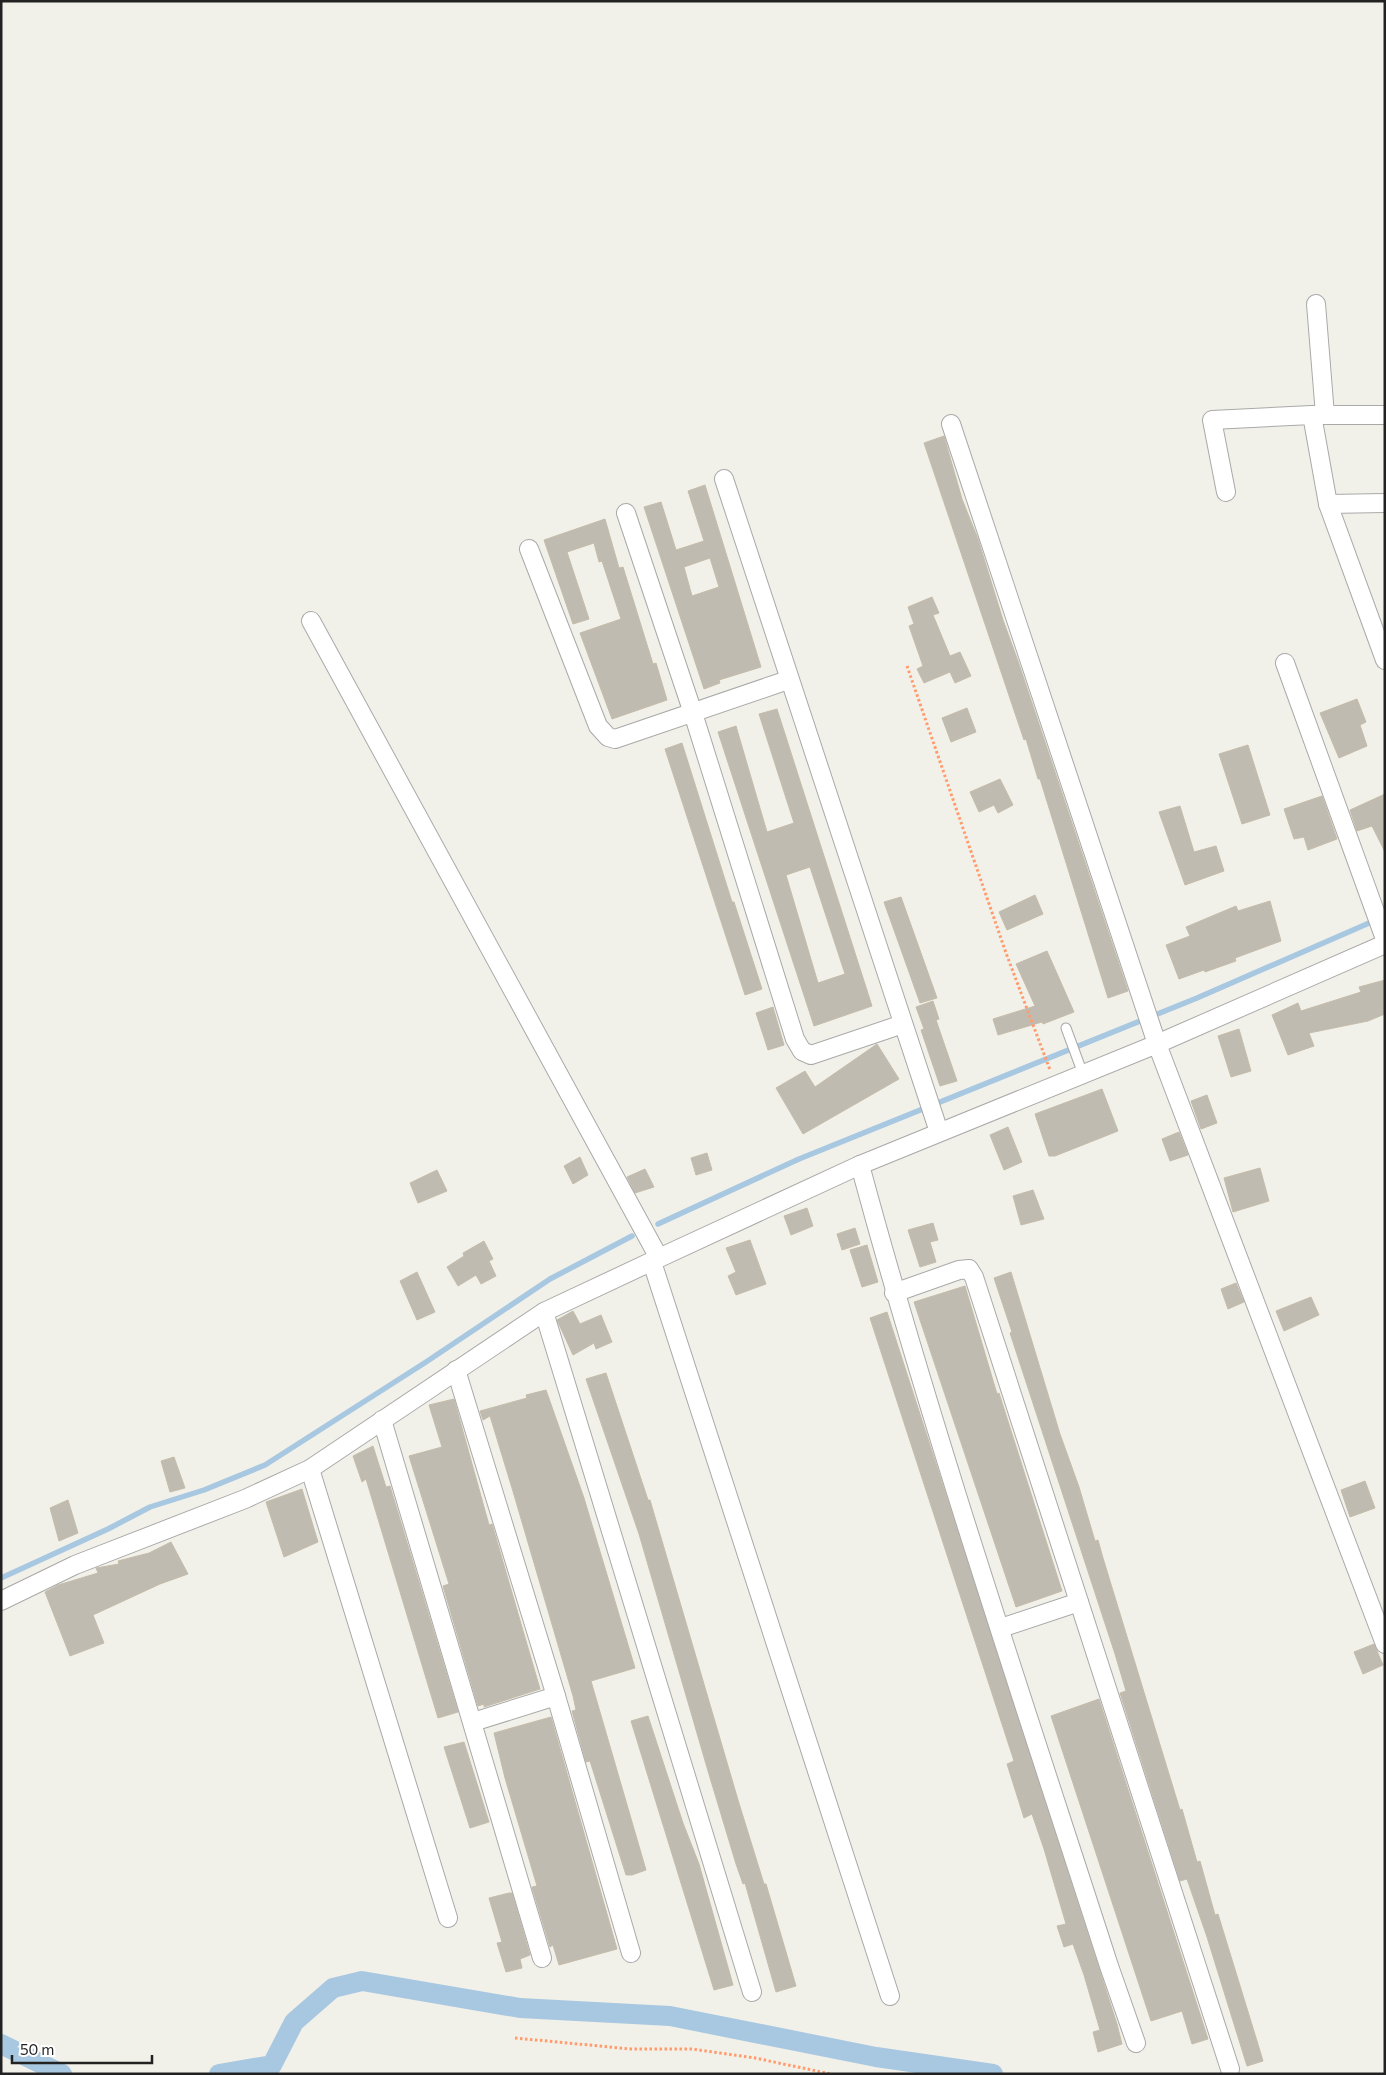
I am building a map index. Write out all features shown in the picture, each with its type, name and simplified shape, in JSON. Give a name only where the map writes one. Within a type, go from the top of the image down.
[{"type":"street","points":[[1316,304],[1318,415],[1328,504],[1385,660]]},
{"type":"street","points":[[1226,492],[1212,420],[1318,415],[1385,415]]},
{"type":"street","points":[[952,424],[1155,1038],[1385,1644]]},
{"type":"street","points":[[724,479],[788,680],[936,1126]]},
{"type":"street","points":[[1328,504],[1385,503]]},
{"type":"street","points":[[626,513],[692,713],[795,1039],[802,1051],[811,1055],[903,1024]]},
{"type":"street","points":[[528,548],[598,726],[608,737],[616,739],[788,680]]},
{"type":"street","points":[[311,621],[656,1260],[890,1996]]},
{"type":"street","points":[[1,1601],[75,1565],[245,1499],[310,1469],[544,1312],[860,1165],[936,1126],[1155,1038],[1384,938],[1285,663]]},
{"type":"street","points":[[860,1165],[894,1293],[952,1484],[1001,1628],[1109,1966],[1136,2043]]},
{"type":"street","points":[[894,1293],[969,1269],[974,1277],[1230,2069]]},
{"type":"street","points":[[544,1312],[752,1992]]},
{"type":"street","points":[[456,1370],[556,1696],[631,1953]]},
{"type":"street","points":[[382,1420],[542,1958]]},
{"type":"street","points":[[310,1469],[448,1918]]},
{"type":"street","points":[[1001,1628],[1079,1602]]},
{"type":"street","points":[[473,1722],[556,1696]]},
{"type":"lane","points":[[1068,1032],[1080,1067]]},
{"type":"path","points":[[907,666],[1006,953],[1051,1072]]},
{"type":"path","points":[[515,2038],[631,2049],[692,2048],[755,2058],[831,2074]]},
{"type":"building","points":[[944,436],[962,499],[978,539],[1003,620],[1128,991],[1108,998],[1040,779],[1038,779],[1026,739],[1024,740],[924,443]]},
{"type":"building","points":[[705,485],[761,667],[719,680],[720,683],[704,689],[644,507],[661,502],[676,550],[704,541],[688,491]],"holes":[[[710,558],[719,587],[692,596],[684,567]]]},
{"type":"building","points":[[605,519],[619,568],[623,567],[653,664],[656,663],[667,700],[612,719],[580,633],[621,619],[602,561],[599,562],[594,543],[567,552],[589,619],[573,624],[544,540]]},
{"type":"building","points":[[932,597],[939,613],[933,615],[950,656],[960,652],[971,676],[955,683],[950,672],[924,683],[917,669],[923,666],[909,626],[914,624],[908,607]]},
{"type":"building","points":[[1357,699],[1366,722],[1360,725],[1367,746],[1339,758],[1320,713]]},
{"type":"building","points":[[967,708],[976,732],[951,742],[942,718]]},
{"type":"building","points":[[777,709],[872,1006],[814,1026],[718,732],[736,726],[767,832],[794,823],[759,714]],"holes":[[[810,867],[845,974],[818,983],[786,875]]]},
{"type":"building","points":[[682,743],[732,902],[734,902],[762,989],[745,995],[665,749]]},
{"type":"building","points":[[1248,745],[1270,815],[1242,824],[1219,754]]},
{"type":"building","points":[[1000,779],[1013,805],[998,813],[994,805],[979,812],[970,792]]},
{"type":"building","points":[[1385,794],[1385,852],[1372,826],[1357,831],[1350,810]]},
{"type":"building","points":[[1322,796],[1337,839],[1308,850],[1304,837],[1294,839],[1284,809]]},
{"type":"building","points":[[1180,806],[1194,852],[1216,846],[1224,871],[1185,885],[1159,812]]},
{"type":"building","points":[[1035,895],[1043,914],[1007,930],[999,912]]},
{"type":"building","points":[[901,897],[937,998],[920,1003],[884,902]]},
{"type":"building","points":[[1270,901],[1281,941],[1235,958],[1236,961],[1179,979],[1166,945],[1190,936],[1186,927],[1236,906],[1238,911]]},
{"type":"building","points":[[1047,951],[1074,1012],[1043,1024],[1042,1022],[998,1035],[993,1019],[1035,1006],[1016,964]]},
{"type":"building","points":[[1385,980],[1385,1014],[1368,1021],[1309,1033],[1314,1046],[1288,1055],[1272,1015],[1298,1003],[1301,1011],[1361,992],[1359,987]]},
{"type":"building","points":[[933,1001],[939,1019],[936,1020],[957,1081],[940,1086],[921,1030],[924,1029],[916,1007]]},
{"type":"building","points":[[773,1007],[784,1045],[768,1050],[756,1013]]},
{"type":"building","points":[[1239,1029],[1251,1071],[1231,1077],[1218,1036]]},
{"type":"building","points":[[877,1044],[899,1079],[803,1134],[776,1088],[805,1071],[815,1087]]},
{"type":"building","points":[[1102,1089],[1118,1131],[1055,1156],[1049,1156],[1035,1114]]},
{"type":"building","points":[[1207,1095],[1217,1123],[1201,1129],[1191,1101]]},
{"type":"building","points":[[1008,1127],[1022,1162],[1004,1170],[990,1135]]},
{"type":"building","points":[[1179,1132],[1188,1155],[1170,1161],[1162,1139]]},
{"type":"building","points":[[707,1153],[712,1170],[696,1175],[691,1158]]},
{"type":"building","points":[[580,1157],[588,1175],[573,1184],[564,1166]]},
{"type":"building","points":[[1260,1168],[1269,1201],[1233,1212],[1224,1178]]},
{"type":"building","points":[[645,1169],[654,1187],[635,1193],[627,1177]]},
{"type":"building","points":[[437,1170],[447,1191],[418,1203],[410,1183]]},
{"type":"building","points":[[1033,1190],[1044,1219],[1021,1225],[1013,1196]]},
{"type":"building","points":[[807,1208],[813,1226],[791,1235],[784,1216]]},
{"type":"building","points":[[933,1223],[938,1240],[930,1242],[936,1262],[920,1267],[908,1230]]},
{"type":"building","points":[[855,1228],[860,1244],[842,1250],[837,1234]]},
{"type":"building","points":[[750,1240],[766,1284],[736,1295],[728,1276],[736,1272],[726,1248]]},
{"type":"building","points":[[484,1241],[493,1259],[489,1261],[496,1276],[481,1284],[476,1275],[458,1286],[447,1267],[464,1256],[463,1253]]},
{"type":"building","points":[[867,1245],[878,1282],[862,1287],[850,1250]]},
{"type":"building","points":[[417,1272],[435,1312],[417,1320],[400,1281]]},
{"type":"building","points":[[1011,1272],[1060,1434],[1079,1487],[1095,1541],[1098,1540],[1180,1810],[1182,1809],[1197,1862],[1200,1861],[1215,1915],[1218,1914],[1263,2061],[1247,2066],[1187,1879],[1180,1881],[1120,1693],[1126,1691],[1115,1654],[1010,1333],[1012,1332],[994,1278]]},
{"type":"building","points":[[1236,1283],[1244,1302],[1228,1309],[1221,1289]]},
{"type":"building","points":[[965,1286],[997,1394],[999,1393],[1062,1591],[1016,1607],[914,1302]]},
{"type":"building","points":[[1311,1297],[1319,1315],[1284,1331],[1276,1311]]},
{"type":"building","points":[[573,1311],[580,1324],[601,1315],[612,1342],[596,1349],[594,1343],[573,1355],[557,1320]]},
{"type":"building","points":[[887,1312],[1117,2024],[1122,2044],[1098,2052],[1093,2032],[1100,2030],[1084,1975],[1073,1944],[1064,1947],[1057,1926],[1066,1924],[1044,1849],[1032,1814],[1024,1818],[1007,1764],[1014,1761],[870,1318]]},
{"type":"building","points":[[606,1373],[648,1500],[650,1500],[738,1800],[764,1884],[766,1884],[796,1986],[776,1992],[745,1883],[743,1884],[736,1864],[708,1771],[639,1534],[586,1379]]},
{"type":"building","points":[[546,1390],[584,1498],[635,1668],[591,1681],[646,1870],[632,1875],[626,1875],[590,1761],[586,1762],[572,1711],[576,1710],[573,1696],[512,1488],[490,1416],[483,1420],[480,1411],[527,1398],[526,1395]]},
{"type":"building","points":[[454,1399],[489,1525],[492,1524],[540,1689],[484,1707],[484,1704],[478,1706],[443,1586],[449,1584],[409,1456],[442,1447],[429,1405]]},
{"type":"building","points":[[373,1446],[386,1487],[390,1486],[458,1712],[438,1718],[366,1479],[362,1482],[353,1456]]},
{"type":"building","points":[[174,1457],[185,1488],[170,1492],[161,1461]]},
{"type":"building","points":[[1365,1481],[1375,1508],[1350,1517],[1341,1490]]},
{"type":"building","points":[[302,1489],[318,1542],[284,1557],[266,1502]]},
{"type":"building","points":[[68,1500],[78,1533],[59,1541],[50,1508]]},
{"type":"building","points":[[171,1542],[188,1574],[160,1584],[93,1615],[104,1643],[70,1656],[45,1592],[58,1585],[98,1573],[96,1568],[119,1564],[118,1561],[149,1553]]},
{"type":"building","points":[[1374,1644],[1383,1665],[1363,1674],[1354,1652]]},
{"type":"building","points":[[1099,1699],[1208,2039],[1192,2044],[1182,2011],[1151,2021],[1051,1716]]},
{"type":"building","points":[[648,1716],[683,1823],[699,1864],[733,1985],[714,1990],[631,1721]]},
{"type":"building","points":[[551,1717],[617,1949],[559,1965],[553,1945],[550,1947],[532,1887],[537,1886],[505,1778],[494,1733]]},
{"type":"building","points":[[464,1742],[489,1822],[470,1828],[444,1747]]},
{"type":"building","points":[[512,1893],[530,1955],[520,1959],[522,1968],[506,1972],[497,1943],[502,1942],[489,1898]]},
{"type":"waterway","points":[[658,1224],[799,1159],[1197,998],[1376,920]]},
{"type":"waterway","points":[[1,1578],[108,1529],[150,1507],[204,1490],[265,1465],[426,1362],[550,1279],[632,1236]]},
{"type":"waterway","points":[[219,2074],[272,2065],[294,2022],[333,1988],[362,1981],[520,2008],[670,2016],[876,2057],[993,2074]]},
{"type":"waterway","points":[[1,2044],[62,2074]]}]
